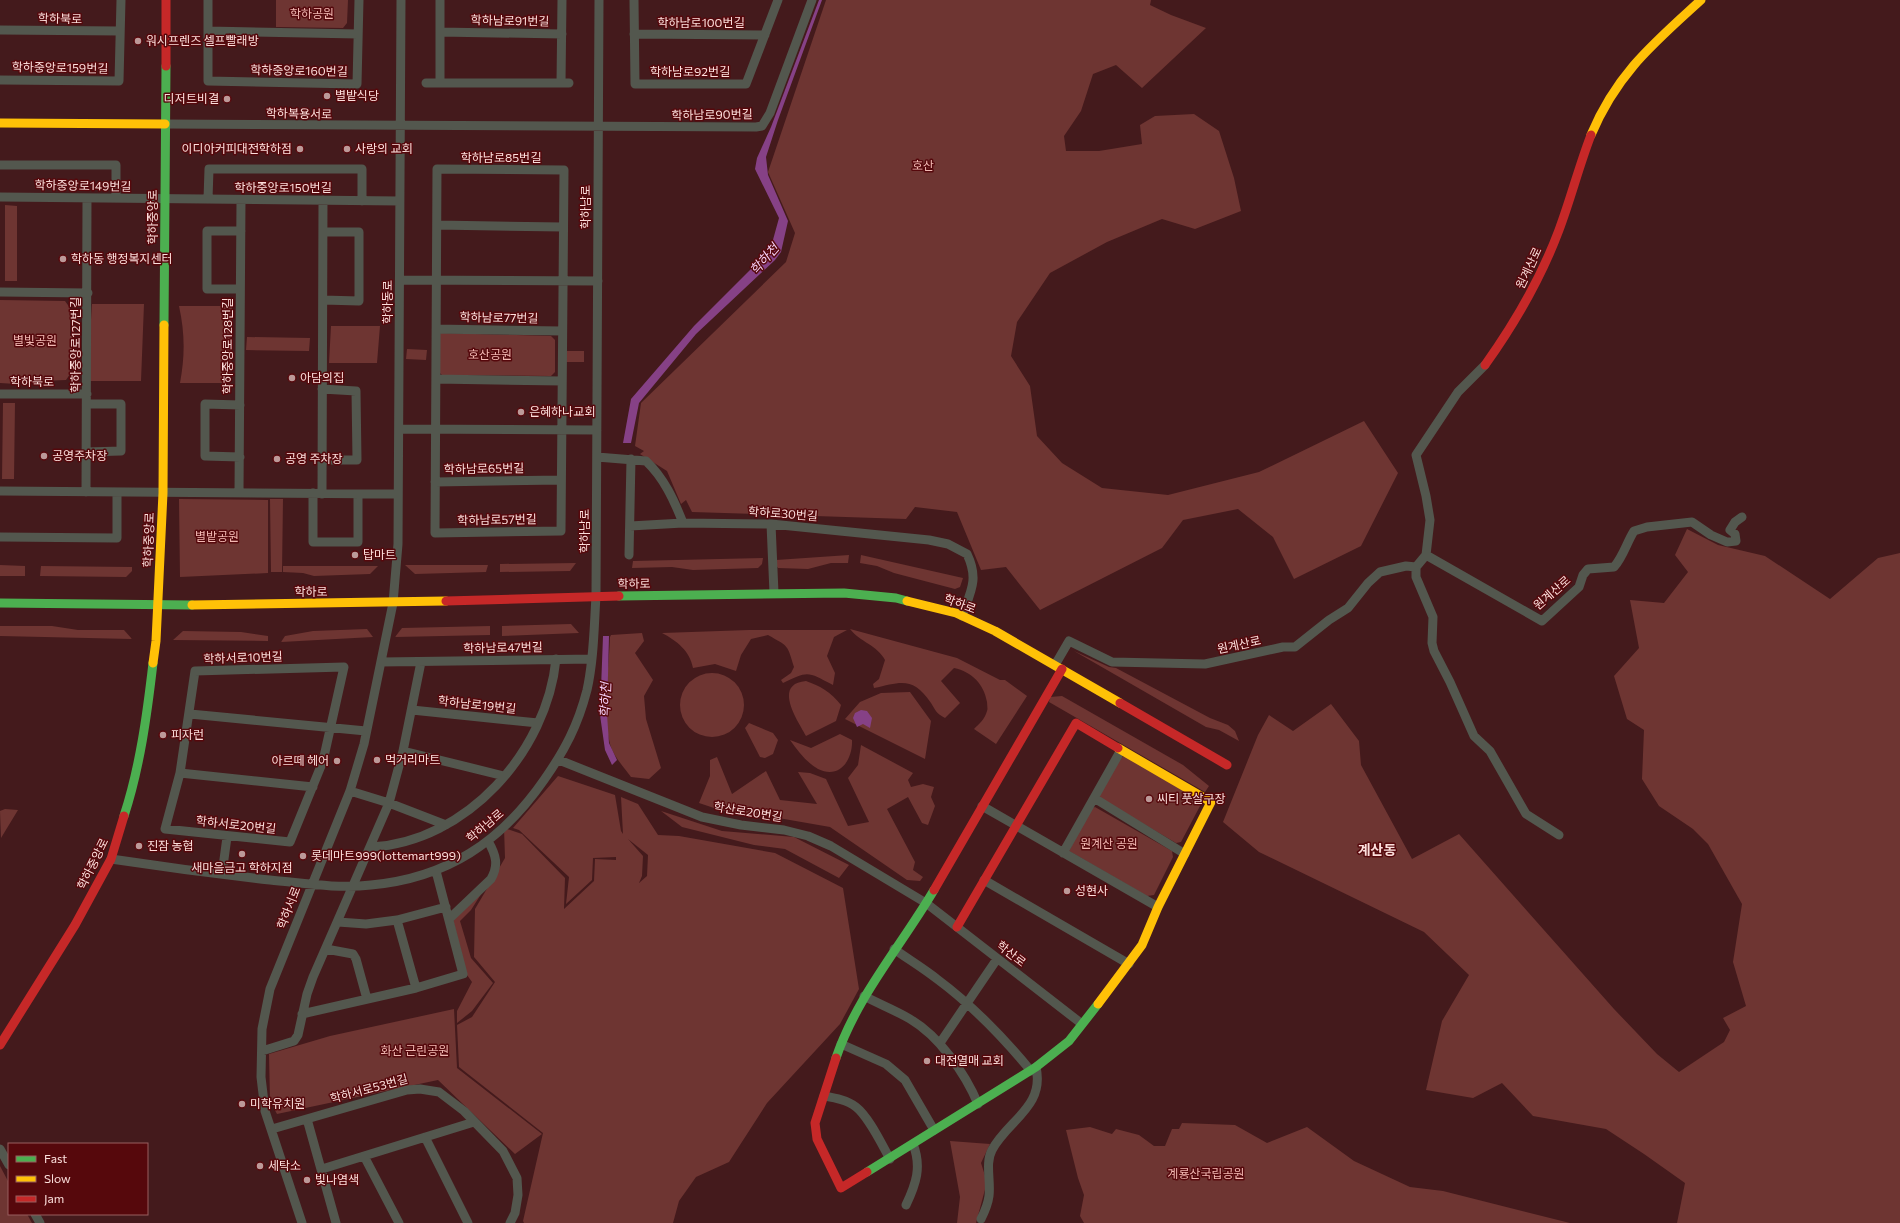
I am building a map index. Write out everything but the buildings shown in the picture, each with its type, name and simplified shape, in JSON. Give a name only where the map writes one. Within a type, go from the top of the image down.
[{"type":"street","points":[[120,31],[121,0]]},
{"type":"street","name":"학하중앙로","points":[[0,1045],[75,924],[111,859],[132,792],[144,727],[156,641],[159,605],[163,493],[166,0]]},
{"type":"street","points":[[208,0],[208,31],[358,34],[358,0]]},
{"type":"street","name":"학하동로","points":[[393,603],[398,544],[401,0]]},
{"type":"street","points":[[440,0],[440,82]]},
{"type":"street","points":[[562,0],[562,34]]},
{"type":"street","name":"학하남로","points":[[111,859],[311,884],[354,886],[395,882],[436,871],[488,842],[531,799],[559,760],[571,738],[580,714],[586,690],[592,659],[596,596],[599,0]]},
{"type":"street","points":[[634,0],[634,34]]},
{"type":"street","points":[[765,35],[778,0]]},
{"type":"street","name":"학하남로90번길","points":[[598,127],[723,128],[762,126],[770,113],[812,0]]},
{"type":"street","name":"원계산로","points":[[1701,0],[1637,61],[1611,93],[1584,153],[1566,211],[1546,260],[1504,340],[1485,365],[1458,392],[1416,455],[1430,520],[1426,555],[1542,621],[1579,587],[1583,575],[1588,569],[1614,567],[1619,562],[1627,541],[1634,531],[1647,527],[1692,522],[1711,535],[1727,542],[1736,541],[1735,534],[1730,530],[1735,522],[1742,517]]},
{"type":"street","name":"학하북로","points":[[0,30],[120,31]]},
{"type":"street","name":"학하중앙로159번길","points":[[0,80],[119,81],[120,31]]},
{"type":"street","name":"학하중앙로160번길","points":[[208,31],[208,81],[357,84],[358,34]]},
{"type":"street","name":"학하남로91번길","points":[[426,82],[565,83],[562,34],[440,32]]},
{"type":"street","name":"학하남로100번길","points":[[634,34],[765,35]]},
{"type":"street","name":"학하남로92번길","points":[[634,34],[634,84],[746,84],[765,35]]},
{"type":"street","name":"학하복용서로","points":[[0,123],[598,127]]},
{"type":"street","points":[[0,165],[116,165],[116,198]]},
{"type":"street","points":[[208,199],[209,169],[362,169],[362,200]]},
{"type":"street","name":"학하남로85번길","points":[[437,225],[437,170],[564,170],[563,227]]},
{"type":"street","name":"학하중앙로149번길","points":[[0,197],[165,199]]},
{"type":"street","name":"학하중앙로127번길","points":[[86,492],[88,293],[87,198]]},
{"type":"street","name":"학하중앙로150번길","points":[[165,199],[400,201]]},
{"type":"street","name":"학하중앙로128번길","points":[[239,493],[241,200]]},
{"type":"street","points":[[323,200],[322,460],[317,494],[313,542],[358,542],[358,494]]},
{"type":"street","points":[[436,330],[437,225],[563,227],[561,480]]},
{"type":"street","points":[[240,289],[207,289],[206,231],[241,231]]},
{"type":"street","points":[[323,232],[359,232],[359,301],[323,300]]},
{"type":"street","points":[[400,280],[598,281]]},
{"type":"street","points":[[0,292],[88,293]]},
{"type":"street","name":"학하남로77번길","points":[[436,330],[562,331]]},
{"type":"street","name":"학하남로65번길","points":[[436,330],[435,482],[561,480]]},
{"type":"street","points":[[436,379],[562,381]]},
{"type":"street","points":[[322,389],[356,391],[357,460],[322,460]]},
{"type":"street","name":"학하북로","points":[[0,394],[87,394]]},
{"type":"street","points":[[87,404],[120,404],[121,452],[87,452]]},
{"type":"street","points":[[240,405],[205,404],[205,456],[240,457]]},
{"type":"street","points":[[399,430],[597,430]]},
{"type":"street","points":[[597,457],[646,461],[653,468],[670,494],[683,523]]},
{"type":"street","points":[[629,555],[631,459]]},
{"type":"street","name":"학하남로57번길","points":[[435,482],[435,533],[561,531],[561,480]]},
{"type":"street","points":[[0,491],[398,494]]},
{"type":"street","points":[[0,537],[117,538],[117,493]]},
{"type":"street","name":"학하로30번길","points":[[630,526],[683,523],[771,524],[929,540],[948,544],[967,554],[974,573],[972,588],[962,616]]},
{"type":"street","points":[[771,524],[774,593]]},
{"type":"street","points":[[1426,555],[1416,567],[1416,577],[1433,617],[1432,643],[1434,651],[1450,682],[1474,736],[1490,751],[1526,814],[1559,835]]},
{"type":"street","name":"원계산로","points":[[1059,667],[1069,641],[1112,662],[1205,664],[1283,647],[1295,647],[1329,620],[1348,608],[1368,583],[1380,572],[1406,566],[1416,567]]},
{"type":"street","name":"학하로","points":[[0,603],[159,605],[393,603],[596,596],[774,593],[844,593],[896,598],[962,616],[995,631],[1227,765]]},
{"type":"street","name":"학하서로","points":[[302,1223],[272,1129],[264,1111],[261,1077],[262,1029],[270,989],[311,884],[350,791],[366,731],[393,603]]},
{"type":"street","points":[[556,659],[592,659]]},
{"type":"street","name":"학하남로47번길","points":[[371,847],[405,841],[446,825],[476,805],[504,776],[523,750],[538,723],[554,677],[556,659],[381,662]]},
{"type":"street","points":[[262,1050],[294,1041],[298,1035],[307,994],[389,803],[403,751],[422,662]]},
{"type":"street","name":"학하서로10번길","points":[[190,714],[195,671],[344,667],[332,728]]},
{"type":"street","points":[[957,927],[1015,825],[1076,723],[1211,802],[1185,854],[1173,887],[1158,907],[1142,945],[1069,1041],[1034,1069],[841,1188],[817,1139],[815,1123],[841,1044],[864,996],[926,903],[1059,667]]},
{"type":"street","name":"학하남로19번길","points":[[412,710],[538,723]]},
{"type":"street","points":[[190,714],[366,731]]},
{"type":"street","name":"학하서로20번길","points":[[190,714],[180,773],[165,829],[227,837],[290,842],[313,788]]},
{"type":"street","points":[[180,773],[313,788],[332,728]]},
{"type":"street","points":[[1063,853],[1121,750]]},
{"type":"street","points":[[403,751],[504,776]]},
{"type":"street","name":"학산로20번길","points":[[559,760],[702,817],[741,825],[784,830],[808,836],[831,846],[926,903]]},
{"type":"street","points":[[350,791],[389,803],[446,825]]},
{"type":"street","points":[[1094,798],[1185,854]]},
{"type":"street","points":[[982,806],[1158,907]]},
{"type":"street","points":[[222,874],[227,837]]},
{"type":"street","points":[[449,919],[491,879],[494,873],[496,860],[488,842]]},
{"type":"street","points":[[302,1014],[416,988],[463,974],[436,871]]},
{"type":"street","points":[[984,880],[1129,964]]},
{"type":"street","name":"학산로","points":[[926,903],[1082,1024]]},
{"type":"street","points":[[338,922],[366,924],[396,920],[446,907]]},
{"type":"street","points":[[396,920],[416,988]]},
{"type":"street","points":[[326,949],[354,954],[367,999]]},
{"type":"street","points":[[894,949],[938,979],[967,1004],[1034,1069],[1038,1087],[1032,1101],[1022,1115],[1001,1134],[991,1152],[989,1158],[989,1195],[981,1219]]},
{"type":"street","points":[[940,1043],[997,958]]},
{"type":"street","points":[[864,996],[911,1020],[940,1043],[973,1092],[978,1104]]},
{"type":"street","points":[[841,1044],[886,1064],[905,1080],[934,1130]]},
{"type":"street","name":"학하서로53번길","points":[[272,1129],[407,1090],[420,1089],[439,1092],[464,1111],[503,1151],[517,1178],[518,1195],[512,1223]]},
{"type":"street","points":[[824,1096],[840,1099],[857,1108],[873,1129],[890,1159]]},
{"type":"street","points":[[307,1118],[336,1223]]},
{"type":"street","points":[[322,1169],[474,1122]]},
{"type":"street","points":[[425,1137],[468,1223]]},
{"type":"street","points":[[906,1205],[916,1184],[918,1173],[918,1160],[913,1144]]},
{"type":"street","points":[[0,1149],[8,1164]]},
{"type":"street","points":[[364,1156],[399,1223]]},
{"type":"green space","name":"학하공원","points":[[276,0],[348,0],[347,23],[343,28],[276,27]]},
{"type":"green space","name":"호산","points":[[826,0],[1151,0],[1150,5],[1171,15],[1206,28],[1142,88],[1116,65],[1093,74],[1081,111],[1064,136],[1066,151],[1099,151],[1142,144],[1140,125],[1155,116],[1194,114],[1219,131],[1234,178],[1241,211],[1195,229],[1162,219],[1107,242],[1050,273],[1017,322],[1011,356],[1030,386],[1037,436],[1062,463],[1102,488],[1168,495],[1259,472],[1364,421],[1398,473],[1361,546],[1294,579],[1273,537],[1238,509],[1183,520],[1162,548],[1040,610],[1006,567],[981,570],[957,512],[915,507],[906,519],[692,512],[686,500],[681,504],[667,471],[640,454],[644,451],[635,446],[641,403],[786,262],[795,233],[768,172]]},
{"type":"green space","points":[[5,205],[17,206],[17,281],[5,281]]},
{"type":"green space","name":"별빛공원","points":[[0,300],[65,301],[70,308],[70,336],[74,336],[73,349],[70,349],[70,374],[66,380],[16,382],[16,384],[0,383]]},
{"type":"green space","points":[[92,304],[144,304],[141,381],[87,381]]},
{"type":"green space","points":[[179,306],[232,306],[230,383],[180,383],[184,344]]},
{"type":"green space","points":[[331,326],[380,326],[377,363],[329,363]]},
{"type":"green space","name":"호산공원","points":[[441,333],[551,336],[555,340],[555,372],[551,376],[442,375],[437,370],[437,337]]},
{"type":"green space","points":[[247,337],[310,338],[309,351],[246,350]]},
{"type":"green space","points":[[407,349],[427,350],[426,360],[406,359]]},
{"type":"green space","points":[[565,351],[584,351],[584,362],[564,362]]},
{"type":"green space","points":[[3,403],[15,403],[14,479],[2,479]]},
{"type":"green space","name":"별밭공원","points":[[179,499],[268,500],[268,573],[180,577]]},
{"type":"green space","points":[[270,499],[283,499],[282,572],[271,572]]},
{"type":"green space","points":[[1687,529],[1718,545],[1765,556],[1830,599],[1878,558],[1900,553],[1900,1223],[1677,1223],[1685,1183],[1606,1129],[1533,1116],[1502,1083],[1473,1098],[1426,1090],[1442,1021],[1469,975],[1424,932],[1259,852],[1223,822],[1258,735],[1269,715],[1293,731],[1331,704],[1359,741],[1361,765],[1412,859],[1459,834],[1614,1009],[1657,1054],[1679,1072],[1724,1042],[1730,1030],[1723,1018],[1746,1006],[1733,962],[1742,904],[1708,844],[1693,829],[1659,806],[1642,779],[1644,730],[1627,719],[1614,676],[1639,648],[1630,600],[1664,603],[1688,572],[1675,555]]},
{"type":"green space","points":[[849,555],[848,563],[831,563],[808,569],[778,568],[776,565],[776,560]]},
{"type":"green space","points":[[861,555],[963,578],[960,587],[955,589],[894,573],[877,566],[860,563]]},
{"type":"green space","points":[[763,558],[762,564],[758,568],[693,570],[672,567],[632,568],[633,561]]},
{"type":"green space","points":[[576,563],[570,571],[500,572],[500,564]]},
{"type":"green space","points":[[0,565],[25,566],[25,576],[0,576]]},
{"type":"green space","points":[[405,565],[488,565],[486,572],[415,574]]},
{"type":"green space","points":[[41,566],[132,567],[132,571],[126,577],[40,576]]},
{"type":"green space","points":[[283,566],[378,566],[370,574],[314,576],[303,573],[283,572]]},
{"type":"green space","points":[[571,624],[579,633],[502,636],[502,626]]},
{"type":"green space","points":[[0,626],[52,626],[78,630],[124,630],[132,639],[0,636]]},
{"type":"green space","points":[[490,626],[490,635],[395,637],[402,628]]},
{"type":"green space","points":[[367,629],[373,637],[281,642],[285,636],[313,631]]},
{"type":"green space","points":[[850,629],[957,658],[1000,680],[1005,680],[1027,696],[996,744],[974,729],[986,714],[987,702],[980,684],[972,676],[966,672],[954,668],[941,681],[960,703],[945,718],[936,712],[931,703],[918,688],[912,685],[899,683],[874,688],[873,684],[879,679],[885,660],[878,651]]},
{"type":"green space","points":[[749,630],[847,630],[834,637],[827,656],[835,673],[833,685],[818,677],[808,674],[798,676],[783,683],[781,680],[791,673],[794,667],[792,660],[784,644],[768,635],[751,639],[741,655],[736,671],[715,664],[693,668],[689,656],[682,647],[673,639],[662,633]]},
{"type":"green space","points":[[183,631],[241,632],[268,636],[268,641],[173,640]]},
{"type":"green space","points":[[642,633],[644,641],[635,653],[653,680],[644,696],[646,719],[661,768],[649,779],[631,777],[619,761],[611,748],[606,719],[610,637],[611,635]]},
{"type":"green space","points":[[1074,651],[1109,667],[1116,668],[1210,718],[1228,725],[1235,731],[1239,741],[1219,730],[1206,727]]},
{"type":"green space","points":[[712,673],[730,679],[738,687],[744,705],[738,723],[730,731],[712,737],[694,731],[686,723],[680,705],[686,687],[694,679]]},
{"type":"green space","points":[[806,681],[825,690],[841,705],[836,721],[806,736],[790,704],[789,696],[791,689],[796,684]]},
{"type":"green space","points":[[910,692],[931,721],[925,759],[845,719],[860,702],[881,693]]},
{"type":"green space","points":[[1062,696],[1183,765],[1209,786],[1205,792],[1049,702],[1050,697]]},
{"type":"green space","points":[[749,723],[773,733],[778,740],[773,754],[765,758],[760,757],[745,728]]},
{"type":"green space","points":[[840,734],[852,740],[852,747],[844,766],[833,772],[826,772],[818,769],[802,756],[790,740],[811,748]]},
{"type":"green space","points":[[861,745],[913,773],[908,780],[911,787],[923,784],[934,787],[931,797],[935,806],[928,825],[922,823],[908,797],[887,809],[915,862],[913,870],[923,877],[920,881],[907,880],[830,827],[767,816],[723,811],[699,803],[710,776],[710,760],[717,757],[732,794],[766,771],[780,800],[817,804],[798,772],[810,773],[826,779],[848,826],[869,822],[848,778],[858,765]]},
{"type":"green space","name":"씨티 풋살구장","points":[[1125,756],[1199,800],[1200,806],[1181,842],[1176,843],[1100,798],[1099,795],[1120,758]]},
{"type":"green space","points":[[558,776],[615,795],[621,831],[623,834],[621,797],[638,804],[658,835],[679,836],[775,853],[843,888],[859,989],[840,1024],[767,1103],[729,1162],[696,1177],[679,1201],[673,1223],[524,1223],[523,1221],[543,1133],[459,1067],[457,1025],[472,1017],[495,982],[474,957],[475,909],[505,858],[504,828],[522,834],[565,878],[564,909],[594,881],[595,859],[616,860],[616,857],[593,858],[592,880],[566,904],[569,877],[519,830],[513,828]],"holes":[[[628,839],[648,855],[647,876],[639,883],[642,876],[643,856]]]},
{"type":"green space","name":"원계산 공원","points":[[1095,807],[1172,851],[1173,857],[1154,895],[1147,896],[1069,851],[1090,809]]},
{"type":"green space","points":[[5,809],[18,810],[1,838],[0,811]]},
{"type":"green space","points":[[661,811],[722,831],[794,837],[849,865],[839,878],[785,849],[754,845],[682,827]]},
{"type":"green space","points":[[485,888],[471,910],[460,921],[471,958],[493,983],[472,1011],[457,1023],[457,1011],[472,982],[467,975],[453,920]]},
{"type":"green space","name":"화산 근린공원","points":[[454,1009],[457,1068],[542,1134],[515,1154],[438,1080],[277,1114],[270,1101],[269,1054],[330,1036]]},
{"type":"green space","name":"계룡산국립공원","points":[[1182,1123],[1235,1125],[1267,1143],[1307,1127],[1354,1161],[1410,1187],[1443,1191],[1570,1223],[1084,1223],[1080,1216],[1084,1195],[1078,1178],[1066,1130],[1090,1127],[1112,1134],[1116,1129],[1139,1135],[1154,1146],[1165,1146],[1172,1129],[1179,1129]]},
{"type":"green space","points":[[950,1141],[990,1144],[981,1163],[987,1182],[976,1223],[957,1223],[960,1197]]},
{"type":"green space","points":[[0,1166],[8,1181],[8,1215],[28,1215],[32,1223],[0,1223]]},
{"type":"water","name":"학하천","points":[[819,0],[822,0],[766,157],[768,175],[788,221],[781,252],[775,260],[696,334],[639,403],[631,443],[623,443],[631,399],[694,326],[771,247],[779,218],[755,169],[757,158],[771,127]]},
{"type":"water","name":"학하천","points":[[603,636],[609,636],[607,714],[609,743],[617,760],[612,765],[605,750],[600,715]]},
{"type":"water","points":[[861,710],[867,711],[872,718],[870,728],[863,724],[857,727],[853,718],[855,713]]},
{"type":"traffic: fast","points":[[164,325],[166,66]]},
{"type":"traffic: fast","points":[[619,596],[844,593],[896,598],[907,601]]},
{"type":"traffic: fast","points":[[0,603],[192,605]]},
{"type":"traffic: fast","points":[[124,816],[139,760],[153,663]]},
{"type":"traffic: fast","points":[[836,1058],[845,1035],[868,992],[934,890]]},
{"type":"traffic: fast","points":[[867,1172],[1036,1067],[1069,1041],[1098,1004]]},
{"type":"traffic: slow","points":[[1591,135],[1601,113],[1625,76],[1638,60],[1652,45],[1701,0]]},
{"type":"traffic: slow","points":[[0,123],[165,124]]},
{"type":"traffic: slow","points":[[153,663],[156,641],[163,493],[164,325]]},
{"type":"traffic: slow","points":[[192,605],[446,601]]},
{"type":"traffic: slow","points":[[907,601],[956,613],[995,631],[1120,703]]},
{"type":"traffic: slow","points":[[1098,1004],[1142,945],[1158,907],[1211,802],[1118,748]]},
{"type":"traffic: jam","points":[[166,0],[166,66]]},
{"type":"traffic: jam","points":[[1485,365],[1507,333],[1536,283],[1552,248],[1591,135]]},
{"type":"traffic: jam","points":[[446,601],[619,596]]},
{"type":"traffic: jam","points":[[934,890],[1062,669]]},
{"type":"traffic: jam","points":[[1120,703],[1227,765]]},
{"type":"traffic: jam","points":[[957,927],[1076,723],[1118,748]]},
{"type":"traffic: jam","points":[[0,1045],[75,925],[111,859],[124,816]]},
{"type":"traffic: jam","points":[[836,1058],[815,1123],[817,1139],[841,1188],[867,1172]]},
{"type":"place","name":"워시프렌즈 셀프빨래방","points":[[138,41]]},
{"type":"place","name":"별밭식당","points":[[327,96]]},
{"type":"place","name":"디저트비결","points":[[227,99]]},
{"type":"place","name":"이디아커피대전학하점","points":[[300,149]]},
{"type":"place","name":"사랑의 교회","points":[[347,149]]},
{"type":"place","name":"학하동 행정복지센터","points":[[63,259]]},
{"type":"place","name":"아담의집","points":[[292,378]]},
{"type":"place","name":"은혜하나교회","points":[[521,412]]},
{"type":"place","name":"공영주차장","points":[[44,456]]},
{"type":"place","name":"공영 주차장","points":[[277,459]]},
{"type":"place","name":"탑마트","points":[[355,555]]},
{"type":"place","name":"피자런","points":[[163,735]]},
{"type":"place","name":"먹거리마트","points":[[377,760]]},
{"type":"place","name":"아르떼 헤어","points":[[337,761]]},
{"type":"place","name":"씨티 풋살구장","points":[[1149,799]]},
{"type":"place","name":"진잠 농협","points":[[139,846]]},
{"type":"place","name":"새마을금고 학하지점","points":[[242,854]]},
{"type":"place","name":"롯데마트999(lottemart999)","points":[[303,856]]},
{"type":"place","name":"성현사","points":[[1067,891]]},
{"type":"place","name":"대전열매 교회","points":[[927,1061]]},
{"type":"place","name":"미학유치원","points":[[242,1104]]},
{"type":"place","name":"세탁소","points":[[260,1166]]},
{"type":"place","name":"빛나염색","points":[[307,1180]]},
{"type":"district","name":"계산동","points":[[1377,850]]}]
